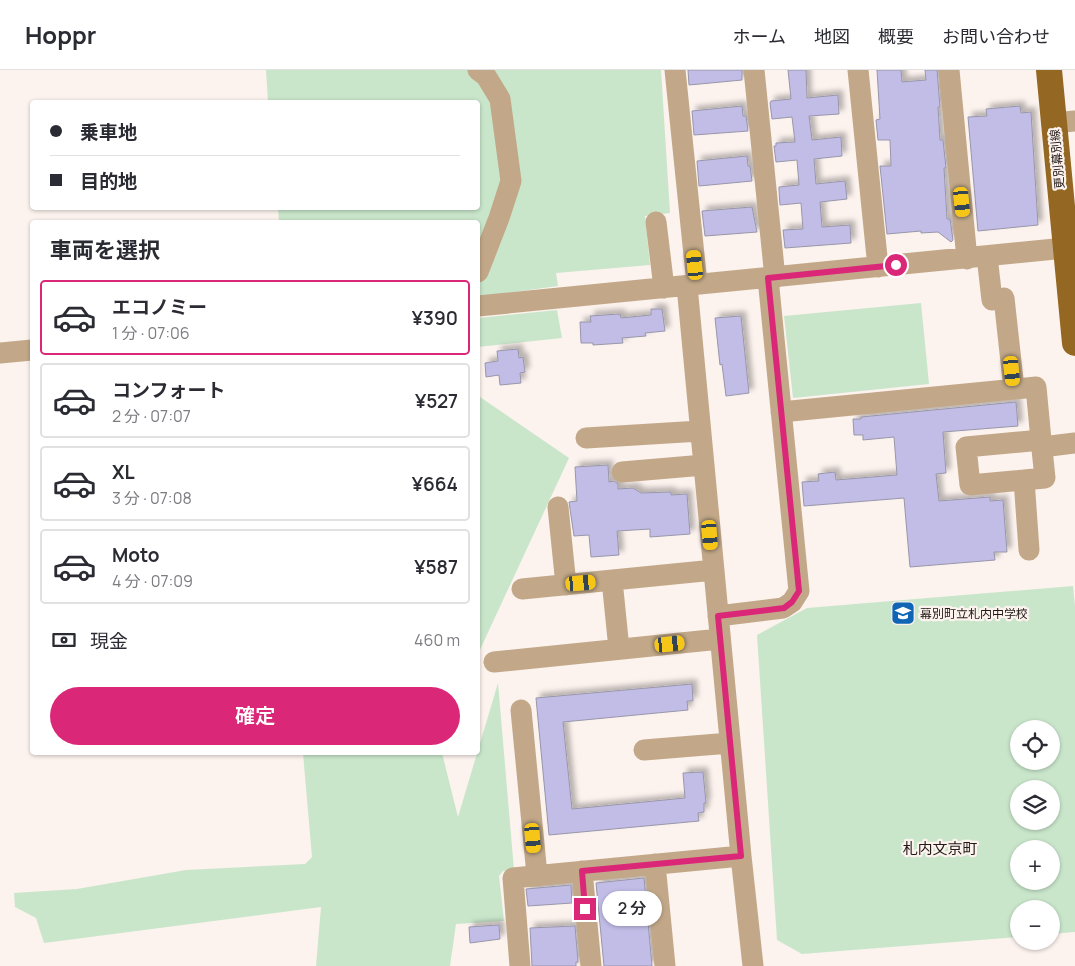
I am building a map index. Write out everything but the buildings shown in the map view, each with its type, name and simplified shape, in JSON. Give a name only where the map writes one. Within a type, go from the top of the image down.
[{"type":"main road","name":"更別幕別線","points":[[1049,70],[1064,122],[1075,343]]},
{"type":"street","points":[[478,70],[486,76],[500,99],[511,181],[500,218],[480,267]]},
{"type":"street","points":[[675,70],[692,285],[700,431],[753,966]]},
{"type":"street","points":[[718,616],[784,608],[792,602],[799,591],[781,412],[754,70]]},
{"type":"street","points":[[858,70],[878,267]]},
{"type":"street","points":[[949,70],[977,257],[992,300],[1004,298],[1014,389]]},
{"type":"street","points":[[656,222],[664,288]]},
{"type":"street","points":[[480,306],[1070,248]]},
{"type":"street","points":[[0,353],[30,350]]},
{"type":"street","points":[[781,412],[1036,387],[1042,443],[1045,478],[970,485],[966,447],[1042,443],[1075,443]]},
{"type":"street","points":[[586,438],[700,431]]},
{"type":"street","points":[[622,472],[704,466]]},
{"type":"street","points":[[1024,480],[1029,550]]},
{"type":"street","points":[[558,507],[566,585]]},
{"type":"street","points":[[522,589],[714,570]]},
{"type":"street","points":[[612,580],[619,649]]},
{"type":"street","points":[[494,662],[720,639]]},
{"type":"street","points":[[521,710],[537,875]]},
{"type":"street","points":[[644,750],[730,743]]},
{"type":"street","points":[[520,966],[513,878],[741,856]]},
{"type":"street","points":[[654,864],[664,966]]},
{"type":"street","points":[[582,871],[591,966]]},
{"type":"green space","points":[[266,70],[661,70],[670,213],[645,216],[650,265],[556,273],[558,286],[480,297],[480,220],[279,220],[278,210],[480,210],[480,100],[268,100]]},
{"type":"green space","points":[[921,303],[929,384],[793,398],[784,316]]},
{"type":"green space","points":[[557,310],[562,338],[480,347],[480,318]]},
{"type":"green space","points":[[480,397],[569,458],[480,650]]},
{"type":"green space","points":[[1073,586],[1075,606],[1075,932],[1060,933],[1060,900],[1010,900],[1010,938],[802,954],[777,940],[757,635],[807,608]]},
{"type":"green space","points":[[498,683],[514,870],[503,871],[499,876],[504,921],[456,924],[450,966],[316,966],[321,907],[44,943],[36,918],[15,907],[14,893],[77,889],[186,870],[305,864],[312,857],[303,755],[442,755],[458,817],[477,755],[480,755],[480,743]]},
{"type":"place","name":"幕別町立札内中学校","points":[[903,613]]},
{"type":"district","name":"札内文京町","points":[[940,848]]},
{"type":"route","points":[[585,909],[582,871],[741,856],[718,616],[784,608],[792,602],[799,591],[768,278],[896,265]]}]
